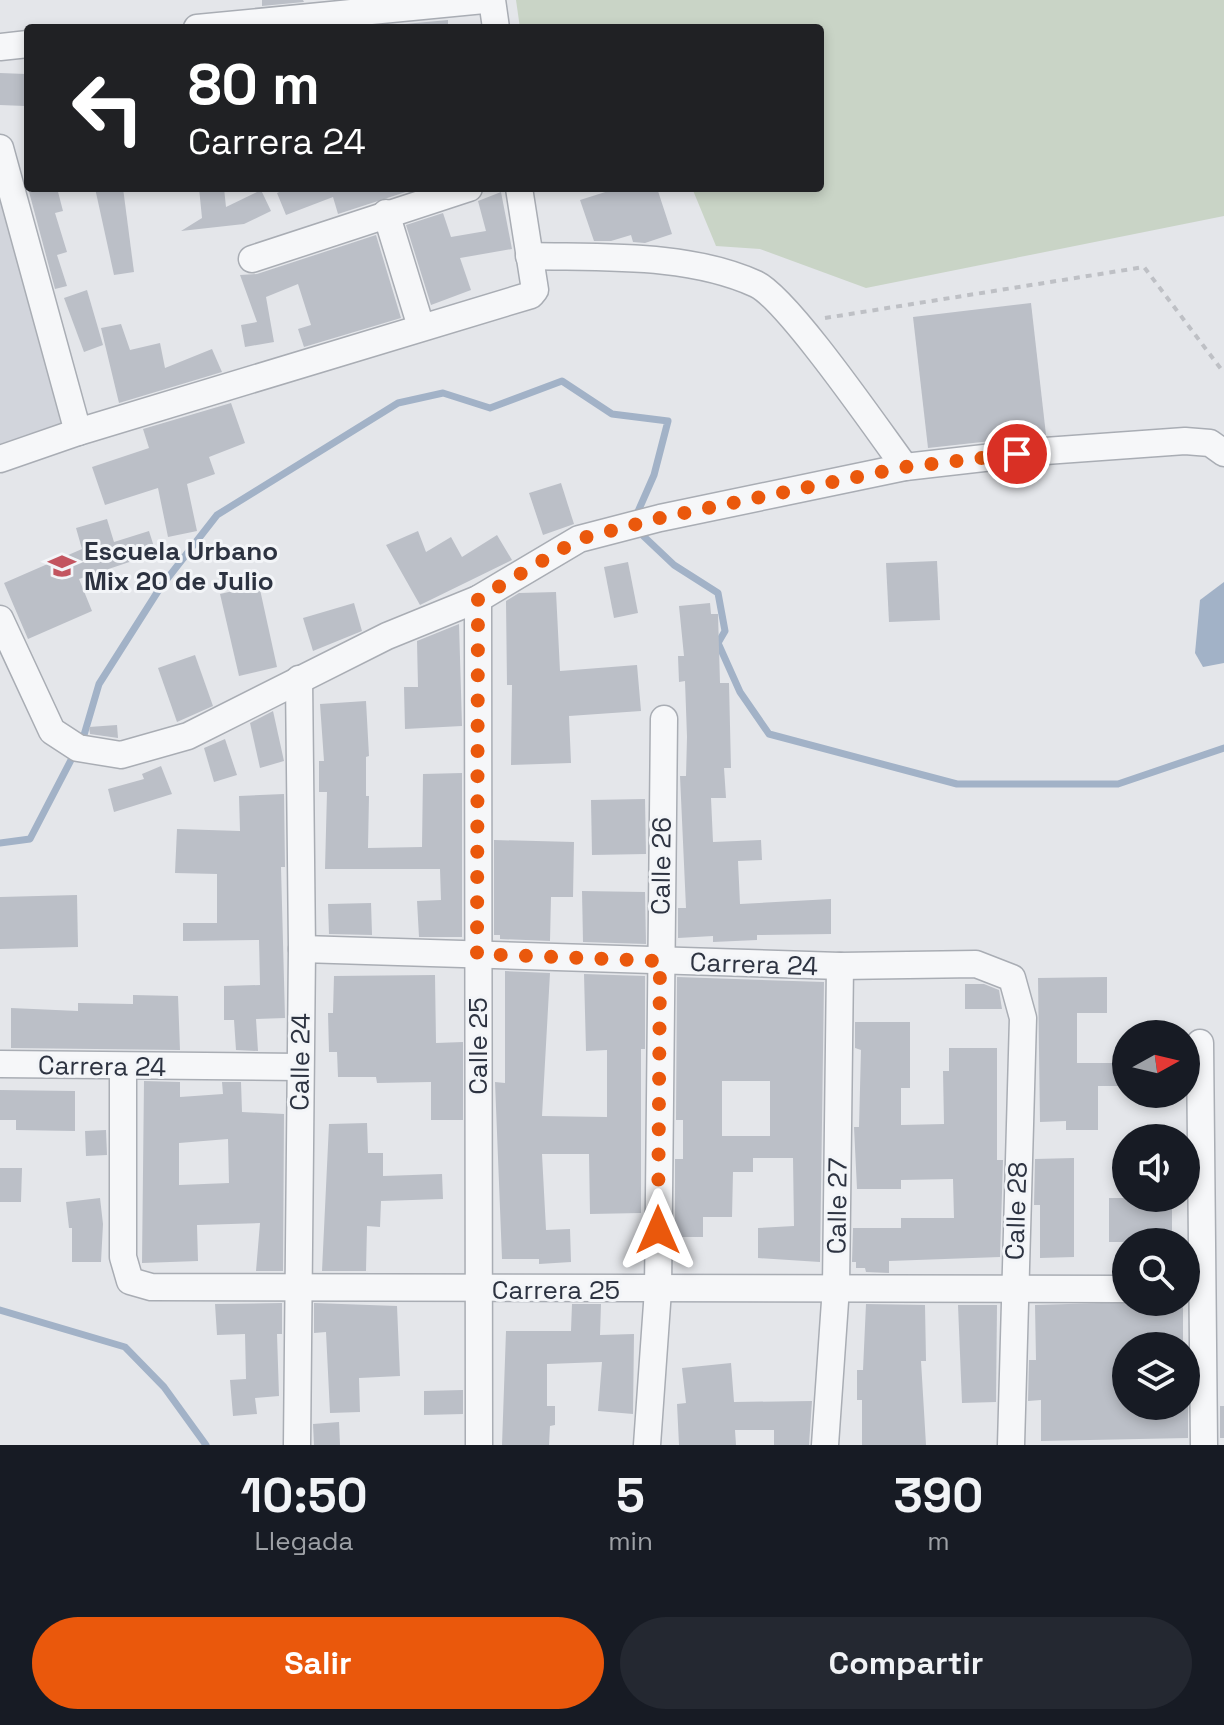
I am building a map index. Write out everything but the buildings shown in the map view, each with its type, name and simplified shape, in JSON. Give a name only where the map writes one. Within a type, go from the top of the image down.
[{"type":"street","points":[[238,24],[484,0]]},
{"type":"street","points":[[492,0],[495,24]]},
{"type":"street","points":[[0,47],[24,44]]},
{"type":"street","points":[[0,148],[78,432]]},
{"type":"street","points":[[252,259],[456,192]]},
{"type":"street","points":[[0,459],[78,432],[531,295],[535,290],[520,192]]},
{"type":"street","points":[[386,213],[421,327]]},
{"type":"street","points":[[529,256],[615,256],[698,265],[759,285],[795,322],[905,467]]},
{"type":"street","points":[[0,619],[52,731],[78,748],[121,755],[188,736],[387,636],[478,599],[579,539],[660,518],[905,467],[1045,451],[1185,441],[1210,443],[1224,453]]},
{"type":"street","name":"Calle 25","points":[[478,599],[479,1445]]},
{"type":"street","name":"Calle 24","points":[[297,1445],[296,1286],[302,949],[299,679]]},
{"type":"street","name":"Calle 26","points":[[647,1445],[658,1290],[664,719]]},
{"type":"street","name":"Carrera 24","points":[[302,949],[840,966],[976,964],[1012,978]]},
{"type":"street","name":"Calle 27","points":[[825,1445],[836,1287],[840,966]]},
{"type":"street","name":"Calle 28","points":[[1011,1445],[1023,1018],[1012,978]]},
{"type":"street","points":[[1200,1043],[1204,1445]]},
{"type":"street","name":"Carrera 24","points":[[0,1064],[300,1067]]},
{"type":"street","name":"Carrera 25","points":[[123,1067],[123,1257],[130,1281],[151,1287],[1112,1289]]},
{"type":"path","points":[[795,322],[1144,267],[1224,373]]},
{"type":"shaded area","points":[[0,175],[64,422],[63,431],[0,451]]},
{"type":"green space","points":[[516,0],[1224,0],[1224,216],[866,288],[760,249],[716,246],[694,192],[824,192],[824,24],[519,24]]},
{"type":"water","points":[[1224,582],[1224,663],[1203,667],[1195,653],[1200,600]]},
{"type":"waterway","points":[[0,843],[30,839],[84,735],[99,684],[160,588],[217,515],[398,403],[443,393],[490,408],[562,381],[612,414],[668,421],[654,475],[636,516]]},
{"type":"waterway","points":[[637,530],[674,565],[718,593],[725,631],[718,643],[740,692],[769,734],[957,784],[1118,784],[1224,748]]},
{"type":"waterway","points":[[0,1310],[125,1347],[164,1387],[206,1445]]},
{"type":"place","name":"Escuela Urbano Mix 20 de Julio","points":[[62,566]]},
{"type":"route","points":[[658,1230],[660,961],[477,954],[478,599],[579,539],[660,518],[905,467],[1017,454]]}]
